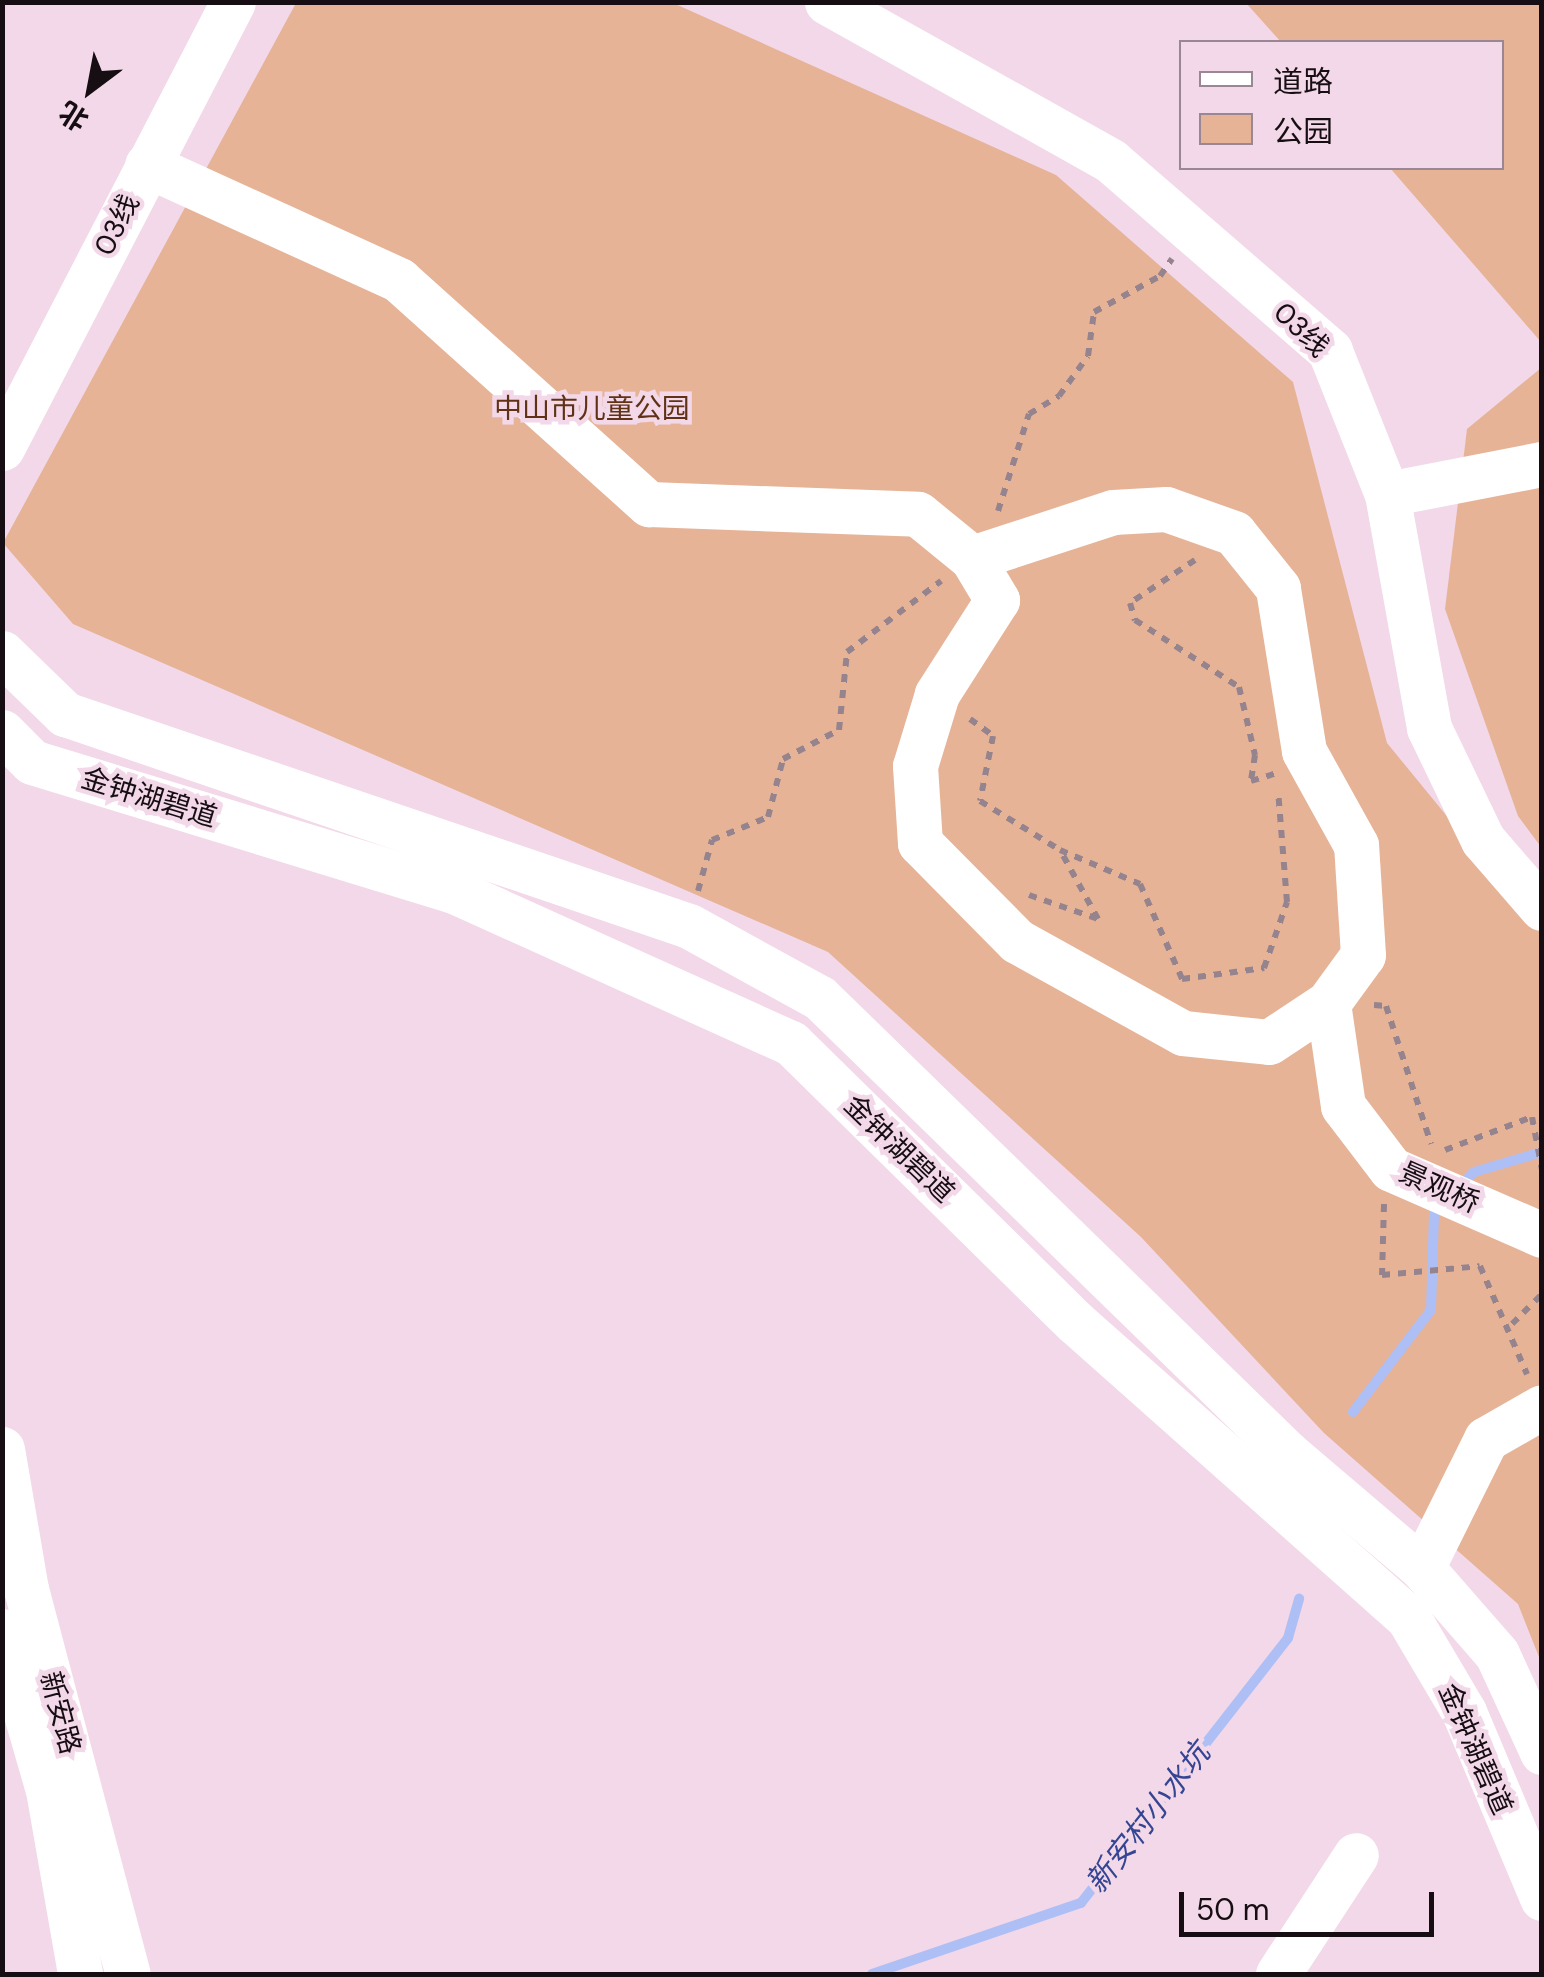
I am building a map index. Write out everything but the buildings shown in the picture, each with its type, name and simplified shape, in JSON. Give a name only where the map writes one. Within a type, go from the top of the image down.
[{"type":"street","name":"03线","points":[[2,448],[233,2]]},
{"type":"street","name":"03线","points":[[827,2],[1112,161],[1330,351],[1387,494],[1429,728],[1483,840],[1542,908]]},
{"type":"street","points":[[147,165],[399,280],[649,504],[918,514],[972,558],[998,600],[937,694],[916,766],[920,843],[1018,941],[1183,1033],[1269,1042],[1328,1003],[1362,955],[1356,845],[1304,751],[1278,588],[1234,533],[1166,509],[1113,512],[972,558]]},
{"type":"street","points":[[1387,494],[1542,464]]},
{"type":"street","name":"金钟湖碧道","points":[[2,653],[65,714],[689,926],[820,998],[1287,1453],[1422,1568],[1497,1654],[1542,1752]]},
{"type":"street","name":"金钟湖碧道","points":[[12,756],[454,891],[791,1043],[1075,1322],[1409,1619],[1464,1712],[1542,1898]]},
{"type":"street","name":"景观桥","points":[[1328,1003],[1343,1106],[1391,1168],[1542,1235]]},
{"type":"street","points":[[1422,1568],[1486,1439],[1540,1408]]},
{"type":"street","name":"新安路","points":[[2,1449],[26,1589],[128,1974]]},
{"type":"street","name":"新安路","points":[[2,1632],[48,1790],[80,1974]]},
{"type":"street","points":[[1278,1974],[1356,1856]]},
{"type":"path","points":[[689,926],[712,840],[768,817],[783,759],[839,730],[847,652],[972,558],[1024,452],[1029,414],[1059,396],[1088,356],[1094,312],[1160,276],[1192,231]]},
{"type":"path","points":[[937,694],[993,736],[980,801],[1060,850],[1140,884],[1182,979],[1264,968],[1287,902],[1273,772],[1251,781],[1255,755],[1240,687],[1135,620],[1130,602],[1202,555],[1200,545]]},
{"type":"path","points":[[1020,904],[1010,888],[1098,919],[1060,850]]},
{"type":"path","points":[[1328,1003],[1386,1006],[1434,1154],[1532,1117],[1542,1170]]},
{"type":"path","points":[[1396,1192],[1383,1205],[1382,1274],[1480,1266],[1512,1324],[1540,1408]]},
{"type":"path","points":[[1512,1324],[1542,1294]]},
{"type":"green space","name":"中山市儿童公园","points":[[296,3],[673,3],[1056,175],[1293,382],[1387,743],[1541,931],[1541,1662],[1518,1604],[1324,1433],[1141,1237],[828,952],[73,624],[3,543]]},
{"type":"green space","points":[[1246,3],[1541,3],[1541,342],[1392,170],[1504,170],[1504,40],[1279,40]]},
{"type":"green space","points":[[1541,368],[1541,847],[1518,816],[1445,609],[1467,429]]},
{"type":"waterway","name":"新安村小水坑","points":[[1461,1185],[1474,1172],[1542,1152]]},
{"type":"waterway","name":"新安村小水坑","points":[[1353,1412],[1431,1310],[1434,1214],[1443,1205]]},
{"type":"waterway","name":"新安村小水坑","points":[[872,1974],[1081,1903],[1288,1638],[1299,1599]]}]
